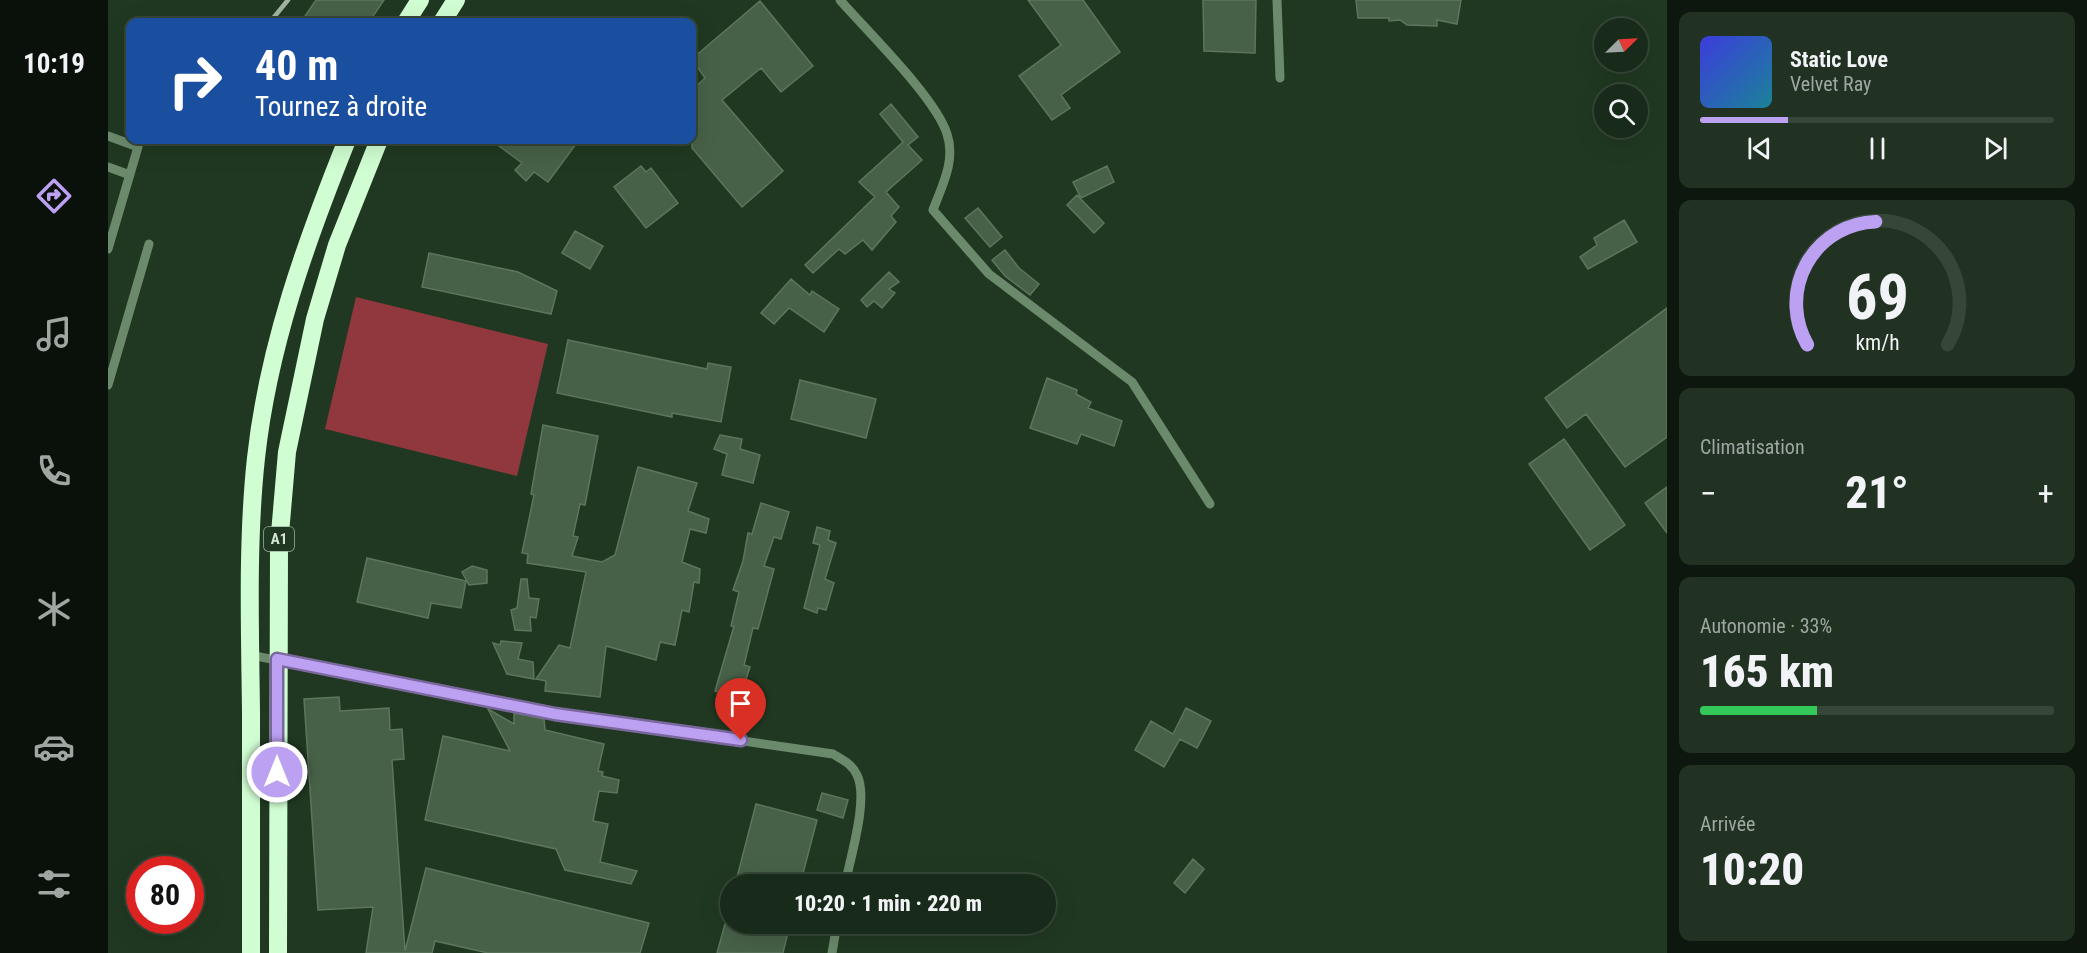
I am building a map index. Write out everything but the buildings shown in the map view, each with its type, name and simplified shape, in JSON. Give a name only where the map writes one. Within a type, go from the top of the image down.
[{"type":"highway","points":[[409,18],[420,0]]},
{"type":"highway","points":[[445,18],[456,0]]},
{"type":"highway","name":"A1","points":[[251,953],[250,656],[252,508],[256,457],[265,397],[293,284],[346,144]]},
{"type":"highway","name":"A1","points":[[278,953],[279,545],[287,452],[298,390],[315,319],[337,245],[377,144]]},
{"type":"lane","points":[[840,0],[927,99],[948,134],[949,165],[933,210],[989,274],[1132,382],[1210,504]]},
{"type":"lane","points":[[1277,0],[1280,78]]},
{"type":"lane","points":[[108,136],[126,143]]},
{"type":"lane","points":[[108,249],[138,147],[130,144]]},
{"type":"lane","points":[[108,167],[130,175]]},
{"type":"lane","points":[[108,385],[149,244]]},
{"type":"lane","points":[[250,656],[277,659],[555,714],[834,754],[851,765],[859,777],[862,795],[847,874]]},
{"type":"lane","points":[[832,953],[835,934]]},
{"type":"shaded area","points":[[356,297],[548,344],[517,476],[325,429]]},
{"type":"railway","points":[[273,18],[288,0]]},
{"type":"route","points":[[277,772],[277,659],[555,714],[741,740]]}]
